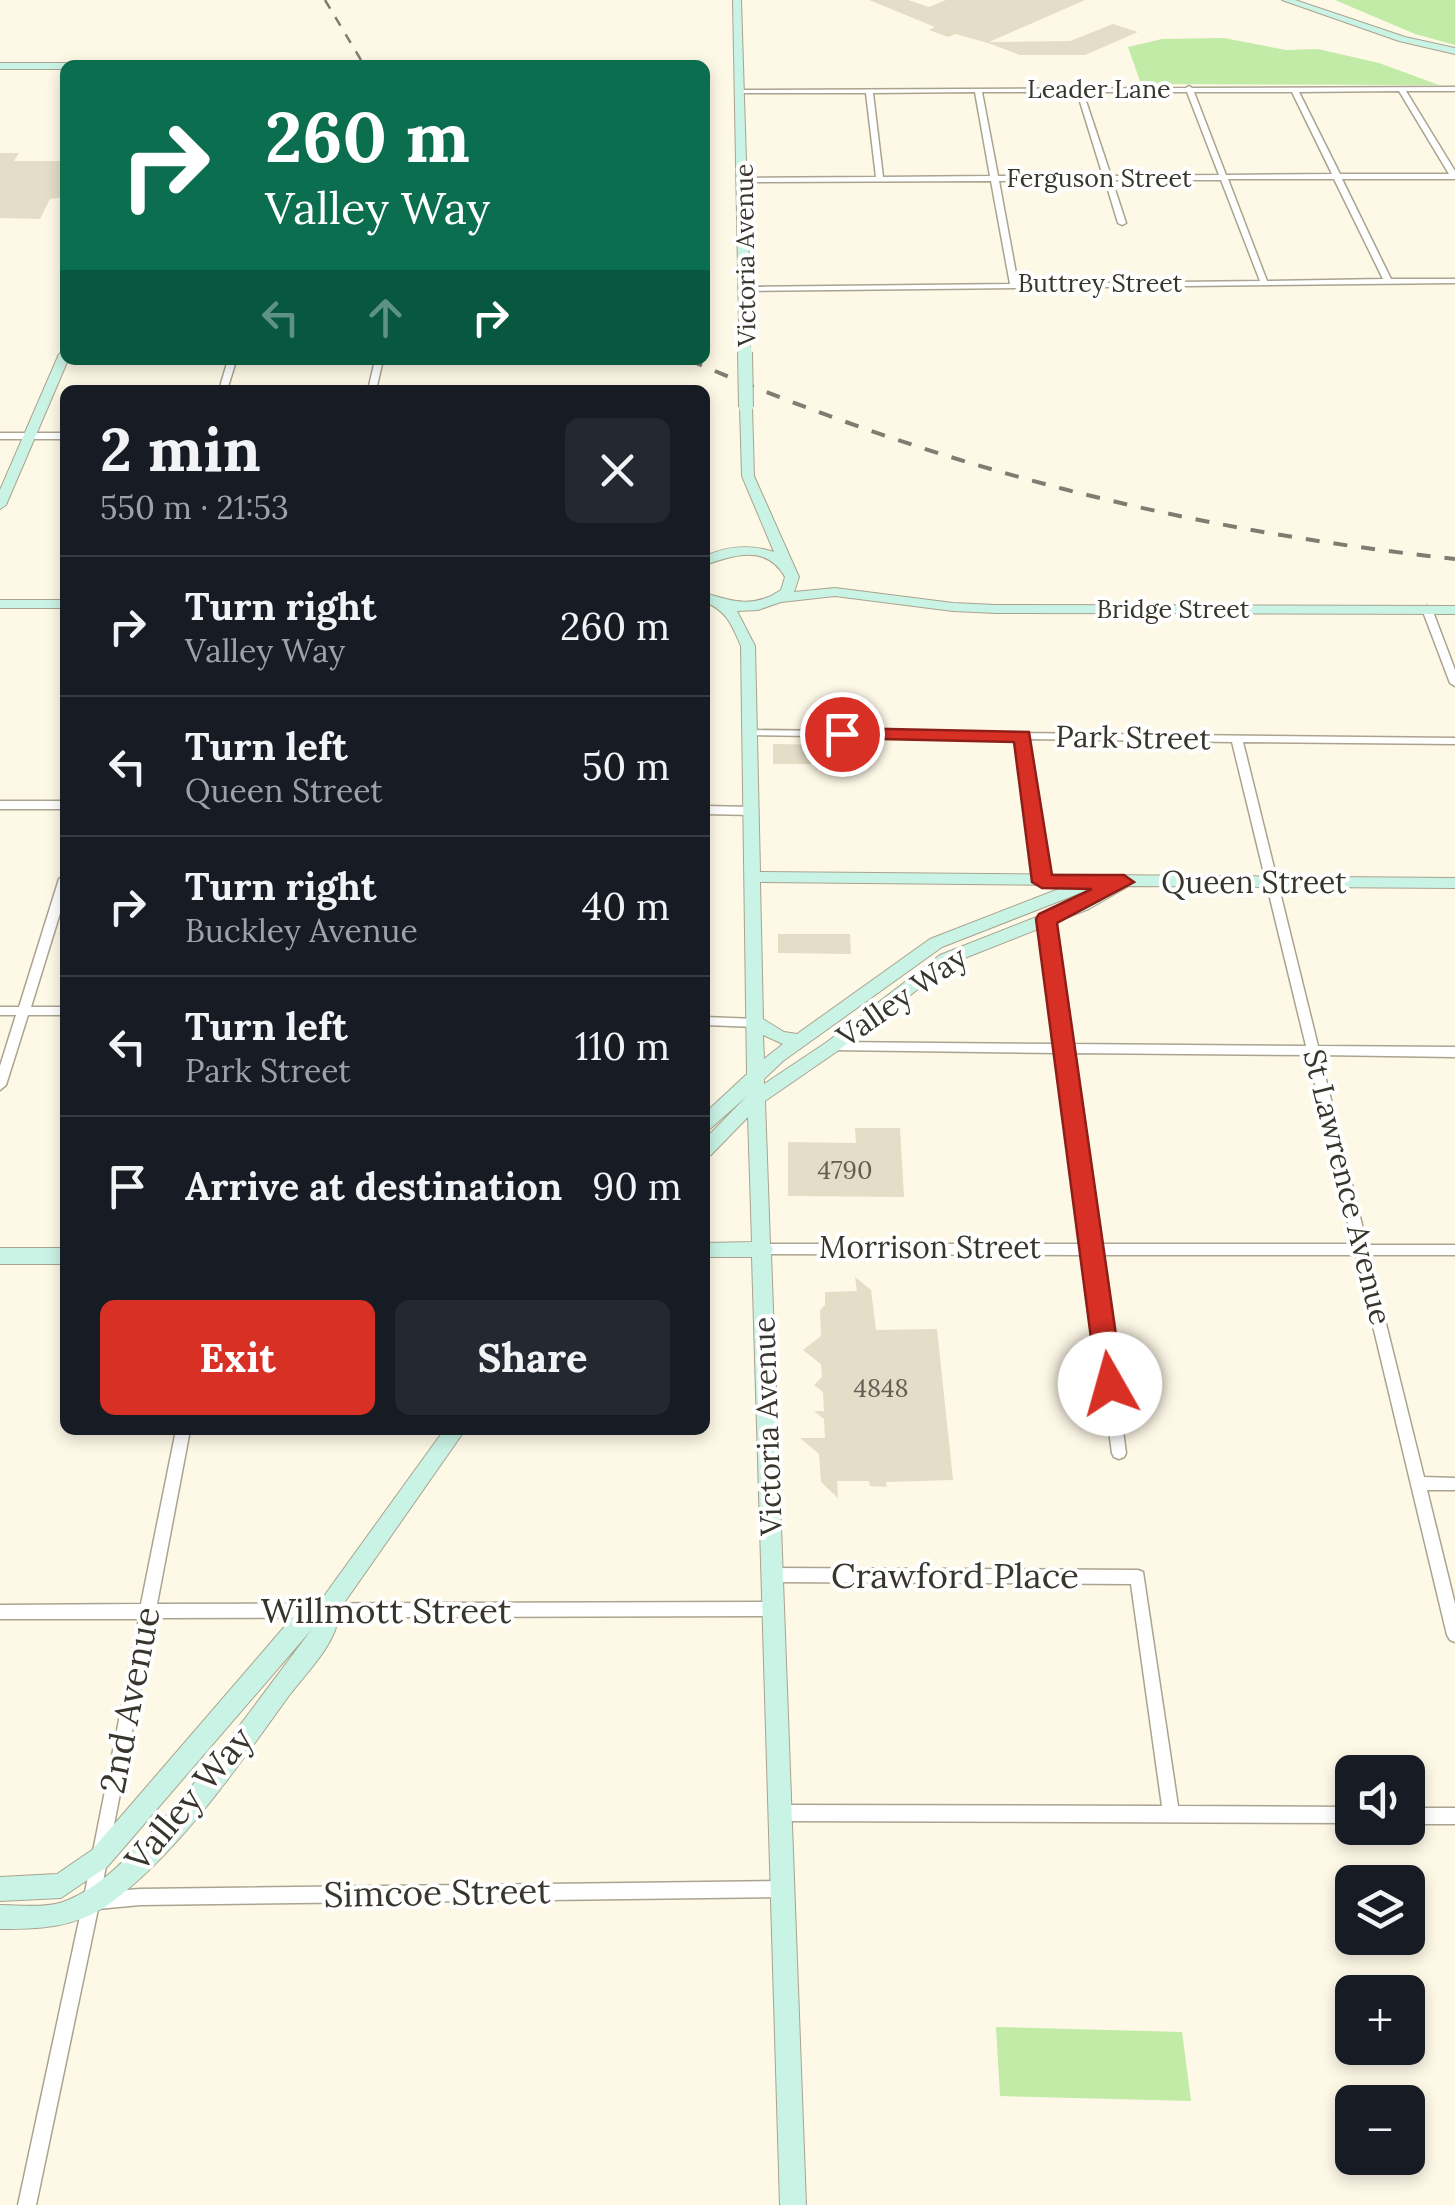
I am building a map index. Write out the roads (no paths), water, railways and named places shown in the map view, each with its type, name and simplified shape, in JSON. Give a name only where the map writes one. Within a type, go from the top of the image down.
[{"type":"main road","name":"Victoria Avenue","points":[[737,0],[748,476],[788,567],[792,585],[755,617],[748,646],[756,1098],[794,2205]]},
{"type":"main road","points":[[1286,0],[1402,39],[1455,52]]},
{"type":"main road","points":[[0,66],[60,66]]},
{"type":"main road","points":[[0,505],[60,365]]},
{"type":"main road","points":[[710,559],[739,550],[756,536],[760,508]]},
{"type":"main road","name":"Bridge Street","points":[[739,550],[766,554],[812,580],[866,588],[891,597]]},
{"type":"main road","name":"Bridge Street","points":[[711,601],[745,607],[822,592],[996,608],[1455,610]]},
{"type":"main road","name":"Victoria Avenue","points":[[711,601],[735,616],[748,646]]},
{"type":"main road","points":[[0,604],[60,604]]},
{"type":"main road","name":"Queen Street","points":[[754,877],[1455,884]]},
{"type":"main road","name":"Valley Way","points":[[710,1118],[758,1073],[936,943],[1092,882]]},
{"type":"main road","name":"Valley Way","points":[[710,1145],[756,1098],[833,1046],[946,959],[1124,882]]},
{"type":"main road","points":[[756,1022],[780,1037],[801,1041]]},
{"type":"main road","name":"Morrison Street","points":[[710,1250],[764,1249]]},
{"type":"main road","points":[[0,1256],[60,1256]]},
{"type":"main road","name":"Valley Way","points":[[0,1889],[60,1886],[100,1858],[300,1625],[327,1610],[452,1435]]},
{"type":"main road","name":"Valley Way","points":[[0,1917],[68,1913],[92,1902],[142,1860],[182,1815],[325,1630],[327,1610]]},
{"type":"street","points":[[1189,88],[1264,282]]},
{"type":"street","points":[[1294,88],[1388,282]]},
{"type":"street","points":[[1079,89],[1122,223]]},
{"type":"street","points":[[1402,89],[1455,176]]},
{"type":"street","name":"Leader Lane","points":[[742,91],[1455,89]]},
{"type":"street","points":[[978,90],[1014,283]]},
{"type":"street","points":[[869,91],[880,179]]},
{"type":"street","name":"Ferguson Street","points":[[743,180],[1455,176]]},
{"type":"street","name":"Buttrey Street","points":[[745,288],[1455,281]]},
{"type":"street","points":[[0,436],[60,436]]},
{"type":"street","points":[[1428,609],[1455,683]]},
{"type":"street","name":"Park Street","points":[[751,732],[1455,741]]},
{"type":"street","points":[[1022,736],[1042,882]]},
{"type":"street","name":"St Lawrence Avenue","points":[[1237,739],[1455,1634]]},
{"type":"street","points":[[0,805],[60,806]]},
{"type":"street","points":[[710,810],[753,812]]},
{"type":"street","points":[[0,1085],[60,894]]},
{"type":"street","points":[[1046,919],[1119,1453]]},
{"type":"street","points":[[0,1010],[60,1011]]},
{"type":"street","points":[[710,1021],[756,1022]]},
{"type":"street","points":[[833,1046],[1455,1052]]},
{"type":"street","name":"Morrison Street","points":[[764,1249],[1455,1250]]},
{"type":"street","name":"2nd Avenue","points":[[27,2205],[92,1902],[182,1435]]},
{"type":"street","points":[[1417,1483],[1455,1484]]},
{"type":"street","name":"Crawford Place","points":[[772,1576],[1138,1577],[1171,1813]]},
{"type":"street","name":"Willmott Street","points":[[0,1612],[772,1608]]},
{"type":"street","points":[[780,1812],[1335,1815]]},
{"type":"street","points":[[1425,1816],[1455,1816]]},
{"type":"street","name":"Simcoe Street","points":[[92,1902],[160,1897],[783,1889]]},
{"type":"railway","points":[[325,0],[361,60]]},
{"type":"railway","points":[[701,365],[877,433],[1064,489],[1255,531],[1455,559]]}]
